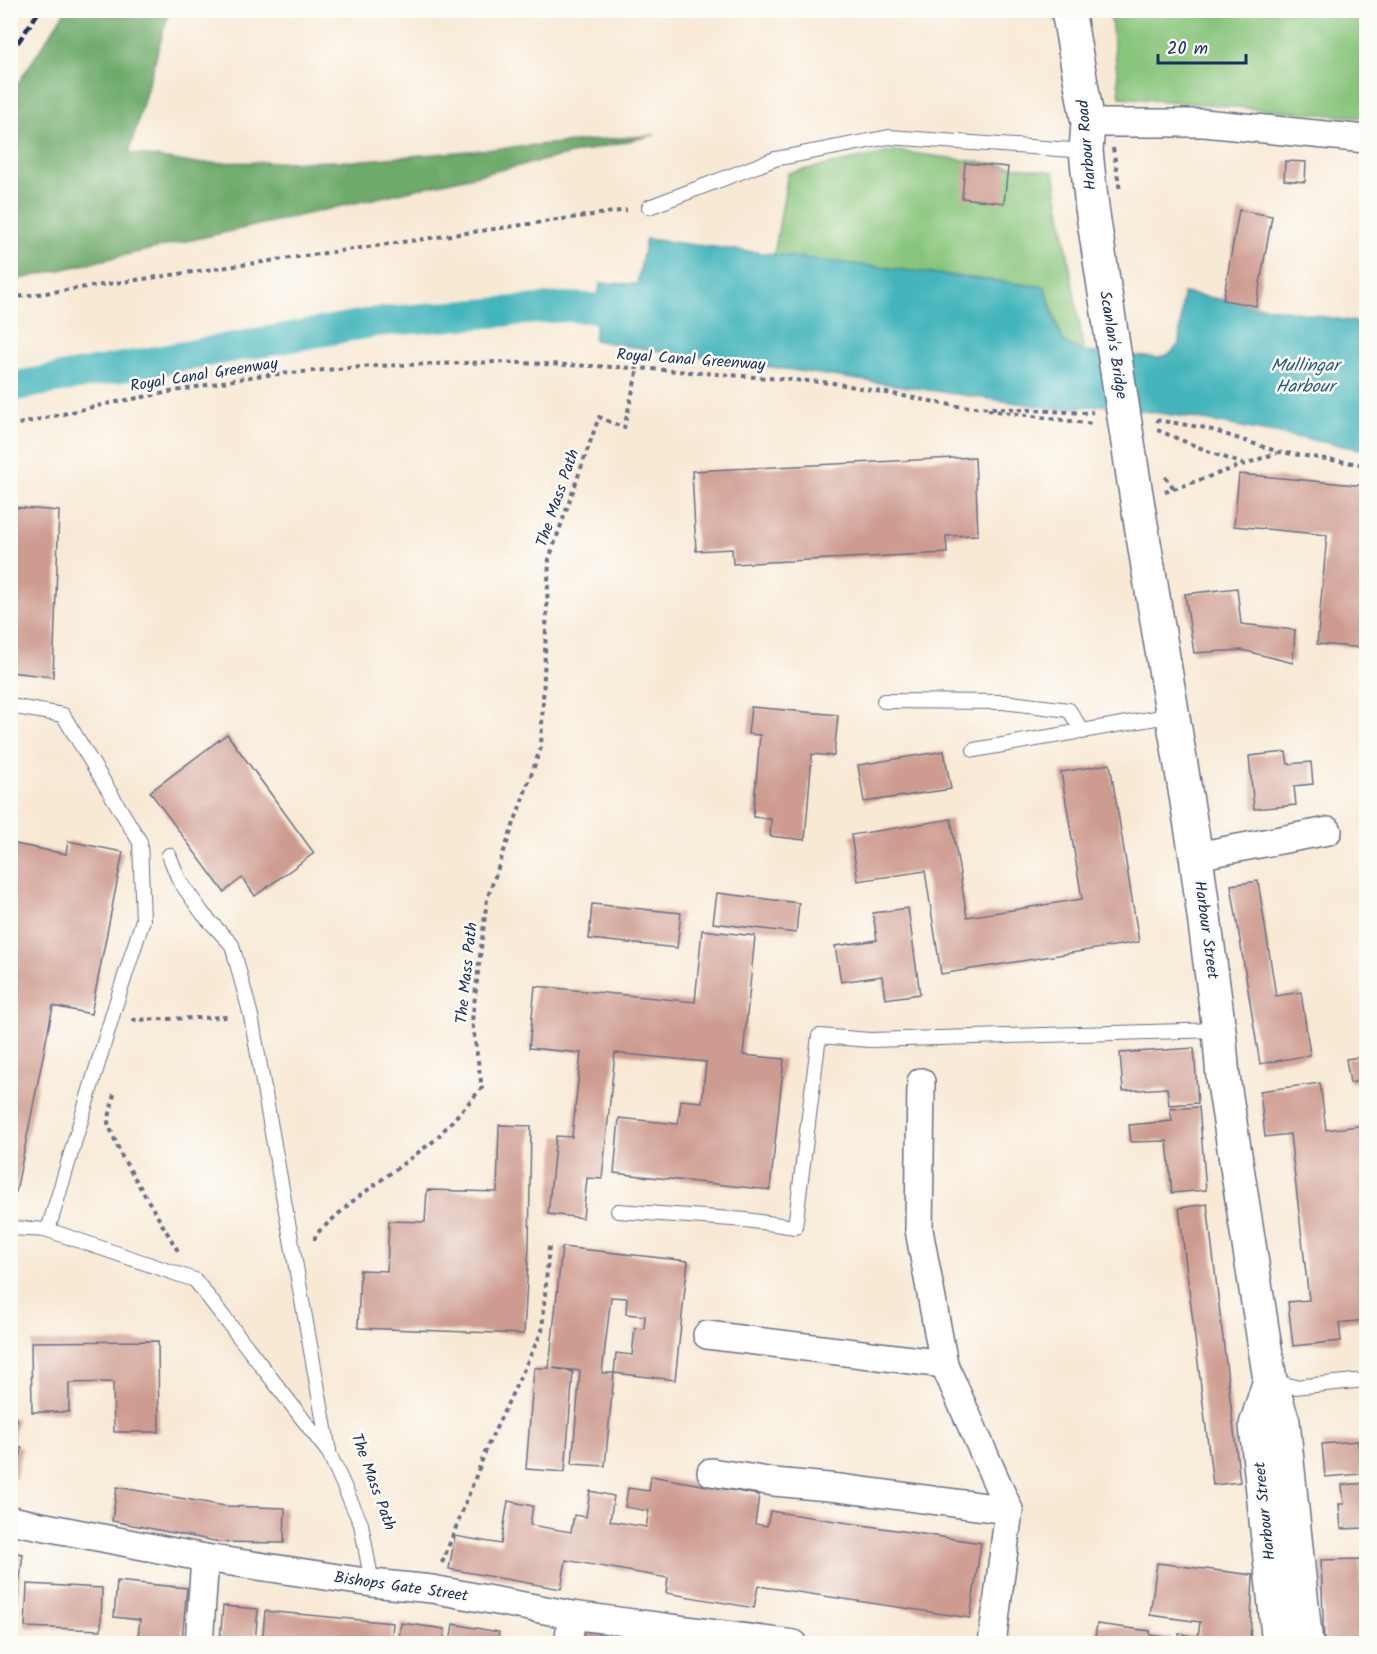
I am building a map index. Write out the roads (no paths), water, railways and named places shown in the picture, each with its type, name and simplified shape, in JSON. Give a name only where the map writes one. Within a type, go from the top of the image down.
[{"type":"street","name":"Harbour Road","points":[[1068,10],[1087,137],[1092,208]]},
{"type":"street","points":[[1087,137],[1204,123],[1366,138]]},
{"type":"street","name":"Scanlan's Bridge","points":[[1092,208],[1137,492]]},
{"type":"street","name":"Harbour Street","points":[[1137,492],[1196,856],[1220,1030],[1222,1077],[1270,1380],[1282,1422],[1306,1644]]},
{"type":"street","points":[[1196,856],[1328,831]]},
{"type":"street","points":[[921,1082],[919,1230],[944,1364],[1009,1510],[992,1644]]},
{"type":"street","points":[[707,1335],[944,1364]]},
{"type":"street","name":"Harbour Street","points":[[1270,1380],[1256,1425],[1279,1644]]},
{"type":"street","points":[[711,1472],[774,1482],[1009,1510]]},
{"type":"street","name":"Bishops Gate Street","points":[[10,1520],[205,1558],[372,1583],[432,1589],[572,1615],[794,1644]]},
{"type":"street","points":[[199,1644],[205,1558]]},
{"type":"street","points":[[568,1644],[572,1615]]},
{"type":"lane","points":[[648,207],[775,159],[889,137],[1087,137]]},
{"type":"lane","points":[[884,701],[1003,702],[1069,710],[1083,732]]},
{"type":"lane","points":[[10,706],[63,715],[140,842],[143,920],[48,1230]]},
{"type":"lane","points":[[974,750],[1173,715]]},
{"type":"lane","points":[[169,855],[178,880],[203,914],[232,945],[251,1016],[329,1453]]},
{"type":"lane","points":[[618,1211],[746,1220],[795,1227],[819,1036],[870,1040],[1220,1030]]},
{"type":"lane","points":[[10,1228],[48,1230],[195,1280],[329,1453],[361,1524],[372,1583]]},
{"type":"lane","points":[[1270,1380],[1294,1387],[1366,1380]]},
{"type":"water","name":"Mullingar Harbour","points":[[646,239],[1045,287],[1053,317],[1064,343],[1084,352],[1159,358],[1170,354],[1179,344],[1183,293],[1366,324],[1366,450],[1193,418],[1102,405],[1059,409],[594,340],[600,283],[637,284]]},
{"type":"waterway","points":[[10,387],[376,322],[564,307],[640,310]]},
{"type":"railway","points":[[10,54],[40,10]]}]
